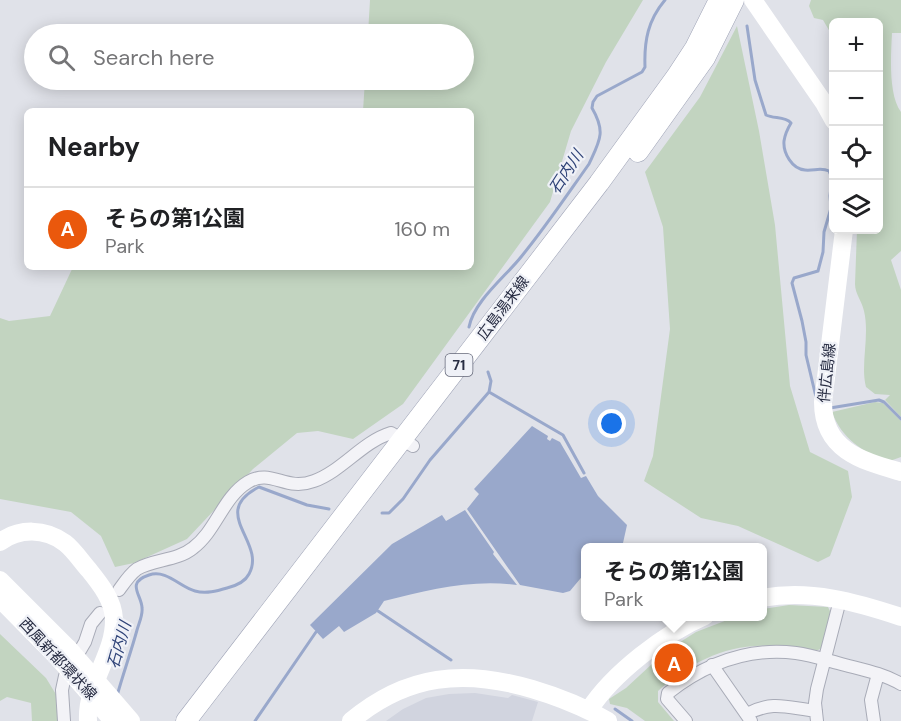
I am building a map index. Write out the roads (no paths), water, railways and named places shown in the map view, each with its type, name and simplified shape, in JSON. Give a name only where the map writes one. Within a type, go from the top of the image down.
[{"type":"main road","name":"広島湯来線","points":[[202,721],[676,78],[719,0]]},
{"type":"main road","name":"広島湯来線","points":[[186,721],[668,113],[705,57],[734,0]]},
{"type":"street","points":[[753,0],[829,112]]},
{"type":"street","name":"伴広島線","points":[[844,234],[823,402],[824,417],[831,435],[850,454],[901,472]]},
{"type":"street","points":[[119,590],[137,570],[195,547],[211,530],[238,489],[251,480],[263,477],[292,485],[303,484],[321,478],[342,465],[382,435],[390,432],[408,443]]},
{"type":"street","points":[[0,542],[12,534],[30,531],[56,538],[71,548],[107,594],[114,616],[113,630],[89,696],[88,721]]},
{"type":"street","name":"西風新都環状線","points":[[0,580],[64,653],[131,721]]},
{"type":"street","points":[[767,597],[799,594],[840,600],[901,618]]},
{"type":"street","name":"西風新都環状線","points":[[0,599],[64,653],[113,721]]},
{"type":"street","points":[[712,665],[748,717],[761,707],[777,705],[816,716],[817,689],[840,600]]},
{"type":"street","points":[[64,721],[62,690],[65,676],[85,642],[91,624],[100,613]]},
{"type":"street","points":[[589,710],[598,696],[650,648],[674,631],[695,621]]},
{"type":"street","points":[[686,721],[668,699],[668,693],[684,680],[712,665],[739,656],[774,652],[797,653],[878,674],[901,684]]},
{"type":"street","points":[[874,721],[871,700],[878,674]]},
{"type":"street","points":[[351,721],[372,705],[398,691],[416,684],[451,677],[482,678],[510,683],[551,695],[589,710],[608,721]]},
{"type":"water","points":[[532,426],[548,436],[547,439],[550,441],[552,438],[560,442],[581,478],[586,476],[598,496],[627,525],[623,543],[581,543],[581,578],[570,591],[563,593],[520,585],[467,509],[479,494],[474,489]]},
{"type":"water","points":[[465,510],[494,552],[493,554],[517,585],[483,583],[466,585],[384,601],[376,613],[344,632],[339,626],[323,639],[310,625],[392,544],[442,515],[446,521]]},
{"type":"waterway","name":"石内川","points":[[469,327],[483,299],[530,246],[589,164],[600,136],[599,124],[592,108],[593,102],[597,96],[642,72],[645,67],[648,31],[665,0]]},
{"type":"waterway","points":[[747,26],[755,80],[766,115],[786,119],[791,123],[784,141],[789,160],[800,169],[829,171],[832,178],[831,208],[824,232],[823,252],[818,271],[794,278],[792,283],[802,321],[806,355],[816,397]]},
{"type":"waterway","name":"石内川","points":[[382,513],[389,513],[403,499],[430,460],[489,392],[491,381],[488,372]]},
{"type":"waterway","points":[[489,392],[563,435],[584,473]]},
{"type":"waterway","points":[[830,408],[879,400],[901,419]]},
{"type":"waterway","name":"石内川","points":[[117,696],[142,613],[136,586],[142,578],[161,574],[189,589],[203,592],[223,589],[242,581],[249,574],[253,562],[238,518],[238,507],[245,497],[259,487],[307,505],[329,509]]},
{"type":"waterway","points":[[378,611],[451,660]]},
{"type":"waterway","points":[[255,721],[316,632]]},
{"type":"waterway","points":[[615,709],[632,721]]},
{"type":"place","name":"そらの第1公園","points":[[674,663]]}]
